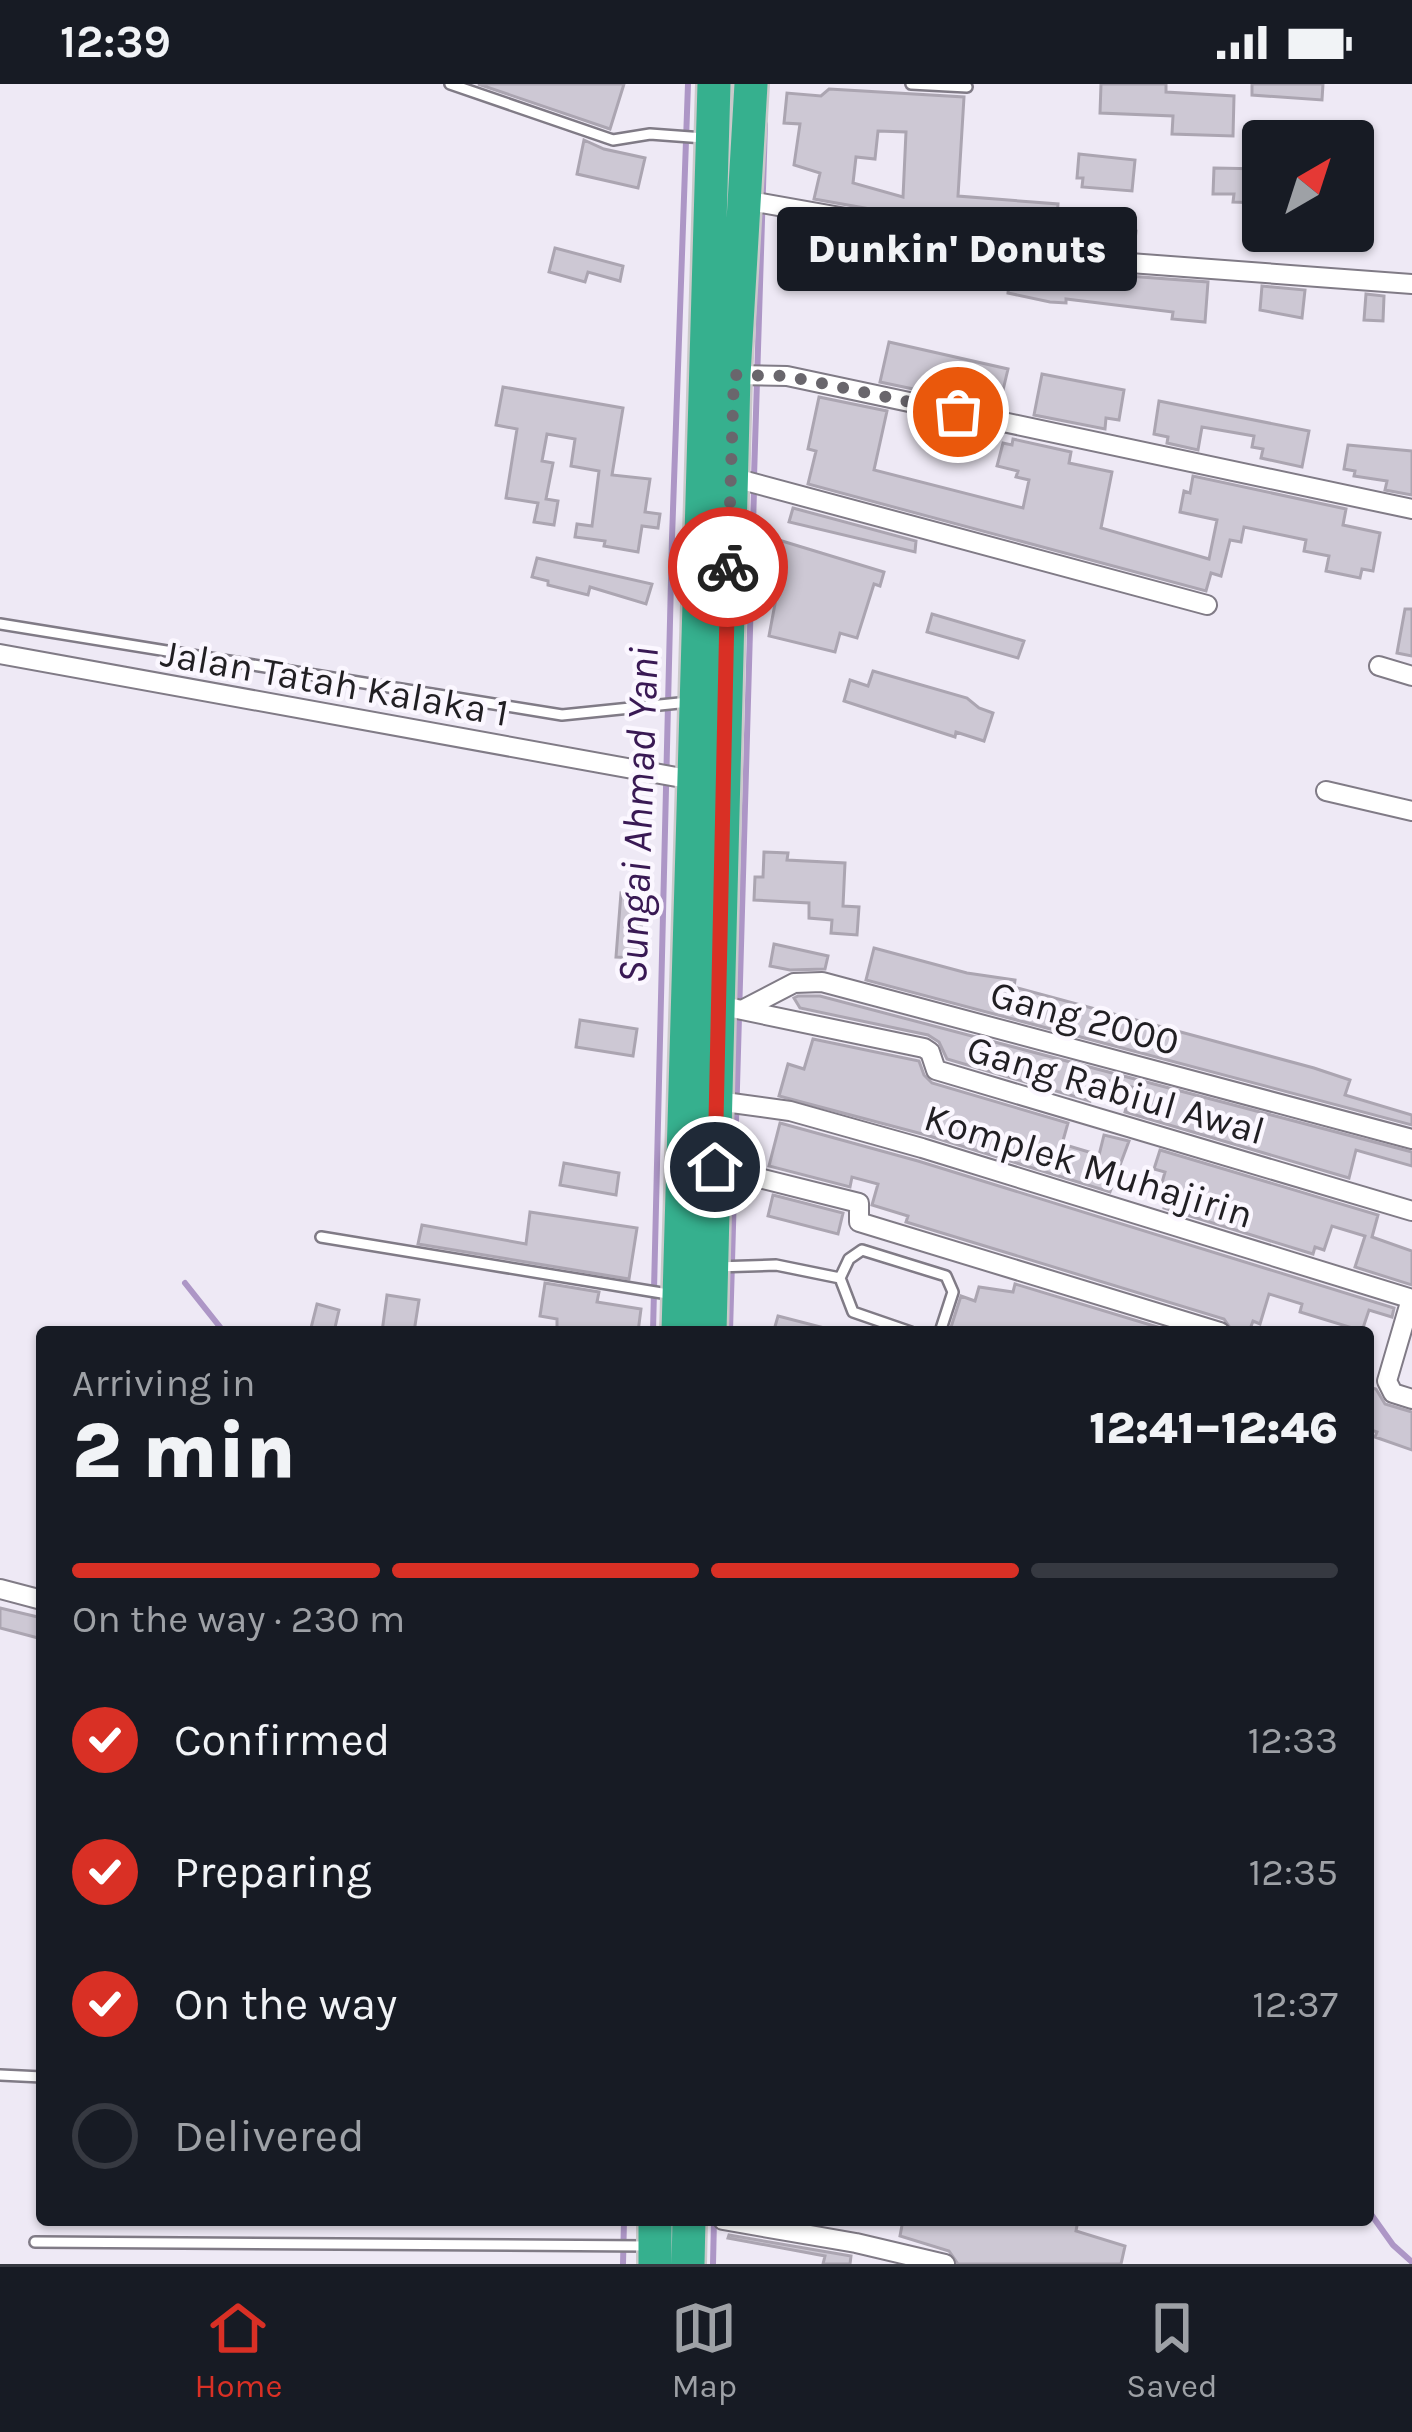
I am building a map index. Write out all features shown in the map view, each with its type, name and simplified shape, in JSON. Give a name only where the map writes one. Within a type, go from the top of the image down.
[{"type":"highway","points":[[677,1326],[670,1294],[738,478],[725,234],[712,139],[714,84]]},
{"type":"highway","points":[[711,1326],[727,1170],[731,1007],[704,913],[675,777],[687,702],[725,234],[744,200],[751,84]]},
{"type":"highway","points":[[688,2264],[689,2226]]},
{"type":"street","points":[[744,200],[1076,259],[1412,284]]},
{"type":"street","points":[[734,375],[787,376],[1412,509]]},
{"type":"street","points":[[738,478],[1208,605]]},
{"type":"street","name":"Jalan Tatah Kalaka 1","points":[[0,654],[675,777]]},
{"type":"street","points":[[1378,666],[1412,676]]},
{"type":"street","points":[[1326,791],[1412,811]]},
{"type":"street","name":"Gang 2000","points":[[731,1007],[794,982],[822,982],[1412,1139]]},
{"type":"street","name":"Gang Rabiul Awal","points":[[731,1007],[924,1048],[936,1070],[1412,1211]]},
{"type":"street","name":"Komplek Muhajirin","points":[[730,1103],[790,1111],[922,1148],[1411,1299]]},
{"type":"street","points":[[727,1170],[859,1202],[859,1222],[1200,1326]]},
{"type":"street","points":[[1411,1299],[1388,1381],[1393,1393],[1412,1399]]},
{"type":"street","points":[[0,1589],[36,1598]]},
{"type":"street","points":[[758,2226],[945,2264]]},
{"type":"lane","points":[[449,84],[613,140],[650,134],[712,139]]},
{"type":"lane","points":[[911,84],[967,87]]},
{"type":"lane","points":[[0,624],[562,715],[687,702]]},
{"type":"lane","points":[[321,1238],[670,1294]]},
{"type":"lane","points":[[894,1326],[853,1312],[840,1278],[848,1259],[862,1250],[946,1276],[953,1292],[942,1326]]},
{"type":"lane","points":[[719,1267],[776,1265],[840,1278]]},
{"type":"lane","points":[[0,2075],[36,2077]]},
{"type":"lane","points":[[35,2242],[649,2244]]},
{"type":"building","points":[[478,84],[624,84],[610,129]]},
{"type":"building","points":[[1101,84],[1166,84],[1166,92],[1234,96],[1233,136],[1172,134],[1173,116],[1100,113]]},
{"type":"building","points":[[1252,84],[1323,84],[1322,100],[1252,95]]},
{"type":"building","points":[[829,89],[964,97],[958,196],[1058,204],[1055,242],[814,199],[820,173],[794,165],[800,124],[784,123],[787,93],[821,96]],"holes":[[[878,131],[906,132],[903,197],[853,183],[856,157],[875,159]]]},
{"type":"building","points":[[584,140],[645,158],[638,188],[577,174]]},
{"type":"building","points":[[1079,154],[1135,160],[1132,191],[1082,187],[1083,178],[1077,178]]},
{"type":"building","points":[[1214,168],[1242,169],[1242,202],[1233,202],[1234,194],[1213,194]]},
{"type":"building","points":[[1105,218],[1126,220],[1125,230],[1136,231],[1134,250],[1103,247]]},
{"type":"building","points":[[800,224],[907,243],[902,275],[794,256]]},
{"type":"building","points":[[555,248],[623,266],[620,281],[588,272],[585,282],[549,272]]},
{"type":"building","points":[[999,259],[1074,272],[1208,282],[1205,322],[1172,319],[1173,312],[1066,299],[1066,303],[1050,302],[1008,293],[1009,283],[996,281]]},
{"type":"building","points":[[1262,286],[1305,290],[1302,318],[1260,310]]},
{"type":"building","points":[[1366,294],[1384,296],[1383,321],[1364,320]]},
{"type":"building","points":[[889,342],[1008,369],[999,407],[880,382]]},
{"type":"building","points":[[1042,374],[1124,390],[1119,420],[1106,418],[1105,429],[1034,415]]},
{"type":"building","points":[[503,387],[623,408],[612,475],[650,479],[645,512],[660,514],[658,528],[642,526],[638,552],[575,537],[577,524],[592,526],[599,471],[571,466],[575,439],[547,434],[542,461],[553,463],[546,499],[558,501],[554,525],[534,522],[538,503],[506,498],[517,429],[496,425]]},
{"type":"building","points":[[819,397],[887,411],[874,470],[1023,508],[1029,480],[1016,477],[1018,471],[997,466],[1003,443],[1012,445],[1013,439],[1071,452],[1069,463],[1112,472],[1101,528],[1209,559],[1217,520],[1180,512],[1193,476],[1346,509],[1343,525],[1380,533],[1373,571],[1362,569],[1360,578],[1326,571],[1329,556],[1304,551],[1306,540],[1244,527],[1241,542],[1230,540],[1221,576],[1211,573],[1206,591],[808,484],[816,451],[808,449]]},
{"type":"building","points":[[1159,401],[1309,431],[1302,467],[1261,458],[1263,449],[1252,447],[1254,436],[1202,427],[1198,450],[1167,443],[1168,437],[1154,434]]},
{"type":"building","points":[[1348,445],[1412,451],[1412,495],[1385,490],[1387,481],[1354,476],[1355,471],[1344,469]]},
{"type":"building","points":[[793,508],[916,541],[915,552],[789,522]]},
{"type":"building","points":[[782,541],[884,572],[880,586],[874,584],[857,638],[840,633],[835,652],[769,636],[780,577],[764,573],[770,543],[781,546]]},
{"type":"building","points":[[537,558],[652,584],[646,604],[590,587],[588,595],[548,585],[532,577]]},
{"type":"building","points":[[1405,609],[1412,609],[1412,656],[1397,653]]},
{"type":"building","points":[[932,614],[1024,641],[1018,658],[927,632]]},
{"type":"building","points":[[873,671],[967,698],[993,713],[984,741],[956,732],[955,737],[844,701],[850,680],[868,686]]},
{"type":"building","points":[[764,852],[788,853],[787,860],[845,863],[843,906],[859,907],[857,935],[831,933],[832,920],[809,918],[809,903],[754,900],[755,877],[763,877]]},
{"type":"building","points":[[621,893],[644,895],[639,958],[616,957]]},
{"type":"building","points":[[774,944],[828,956],[825,969],[770,966]]},
{"type":"building","points":[[874,948],[967,973],[1015,980],[1014,987],[1314,1068],[1350,1080],[1345,1095],[1412,1115],[1412,1125],[866,980]]},
{"type":"building","points":[[820,996],[1412,1152],[1412,1166],[1356,1150],[1349,1178],[1125,1112],[1132,1087],[1096,1077],[1090,1101],[947,1059],[939,1042],[928,1035],[800,1008],[794,998]]},
{"type":"building","points":[[580,1020],[637,1029],[633,1056],[576,1047]]},
{"type":"building","points":[[813,1039],[919,1061],[932,1083],[1068,1123],[1062,1144],[1099,1155],[1104,1135],[1129,1141],[1110,1192],[779,1096],[788,1064],[804,1069]]},
{"type":"building","points":[[780,1123],[1394,1308],[1392,1317],[1369,1310],[1364,1326],[1346,1326],[1300,1312],[1302,1304],[1269,1294],[1260,1324],[1229,1326],[1224,1319],[906,1222],[908,1216],[872,1205],[878,1184],[852,1177],[850,1187],[769,1166]]},
{"type":"building","points":[[1160,1150],[1378,1215],[1372,1237],[1412,1251],[1412,1285],[1355,1267],[1365,1236],[1332,1226],[1324,1250],[1315,1247],[1313,1254],[1164,1208],[1166,1199],[1158,1197],[1165,1172],[1154,1169]]},
{"type":"building","points":[[564,1163],[619,1173],[616,1195],[560,1185]]},
{"type":"building","points":[[773,1195],[843,1213],[838,1234],[768,1216]]},
{"type":"building","points":[[530,1212],[637,1228],[629,1279],[418,1244],[422,1225],[526,1244]]},
{"type":"building","points":[[545,1283],[599,1292],[597,1302],[641,1309],[639,1326],[557,1326],[557,1319],[540,1316]]},
{"type":"building","points":[[1015,1284],[1154,1326],[951,1326],[961,1296],[975,1301],[979,1287],[1013,1292]]},
{"type":"building","points":[[387,1295],[419,1300],[415,1326],[383,1326]]},
{"type":"building","points":[[317,1304],[339,1310],[335,1326],[312,1326]]},
{"type":"building","points":[[778,1316],[817,1326],[775,1326]]},
{"type":"building","points":[[1374,1388],[1385,1404],[1412,1412],[1412,1450],[1375,1437]]},
{"type":"building","points":[[0,1608],[36,1617],[36,1637],[0,1628]]},
{"type":"building","points":[[902,2226],[1077,2226],[1076,2231],[1125,2246],[1121,2264],[958,2264],[949,2251],[900,2236]]},
{"type":"building","points":[[729,2235],[851,2256],[850,2264],[823,2264],[825,2256]]},
{"type":"waterway","name":"Sungai Ahmad Yani","points":[[653,1326],[688,84]]},
{"type":"waterway","name":"Sungai Ahmad Yani","points":[[754,477],[765,124]]},
{"type":"waterway","name":"Sungai Ahmad Yani","points":[[730,1326],[754,490]]},
{"type":"waterway","points":[[185,1283],[219,1326]]},
{"type":"waterway","points":[[1374,2218],[1412,2262]]},
{"type":"waterway","name":"Sungai Ahmad Yani","points":[[623,2264],[624,2226]]},
{"type":"waterway","name":"Sungai Ahmad Yani","points":[[713,2264],[714,2226]]},
{"type":"way so far","points":[[728,567],[734,375],[787,376],[958,412]]},
{"type":"place","name":"Dunkin' Donuts","points":[[958,412]]},
{"type":"route","points":[[715,1167],[728,567]]}]
